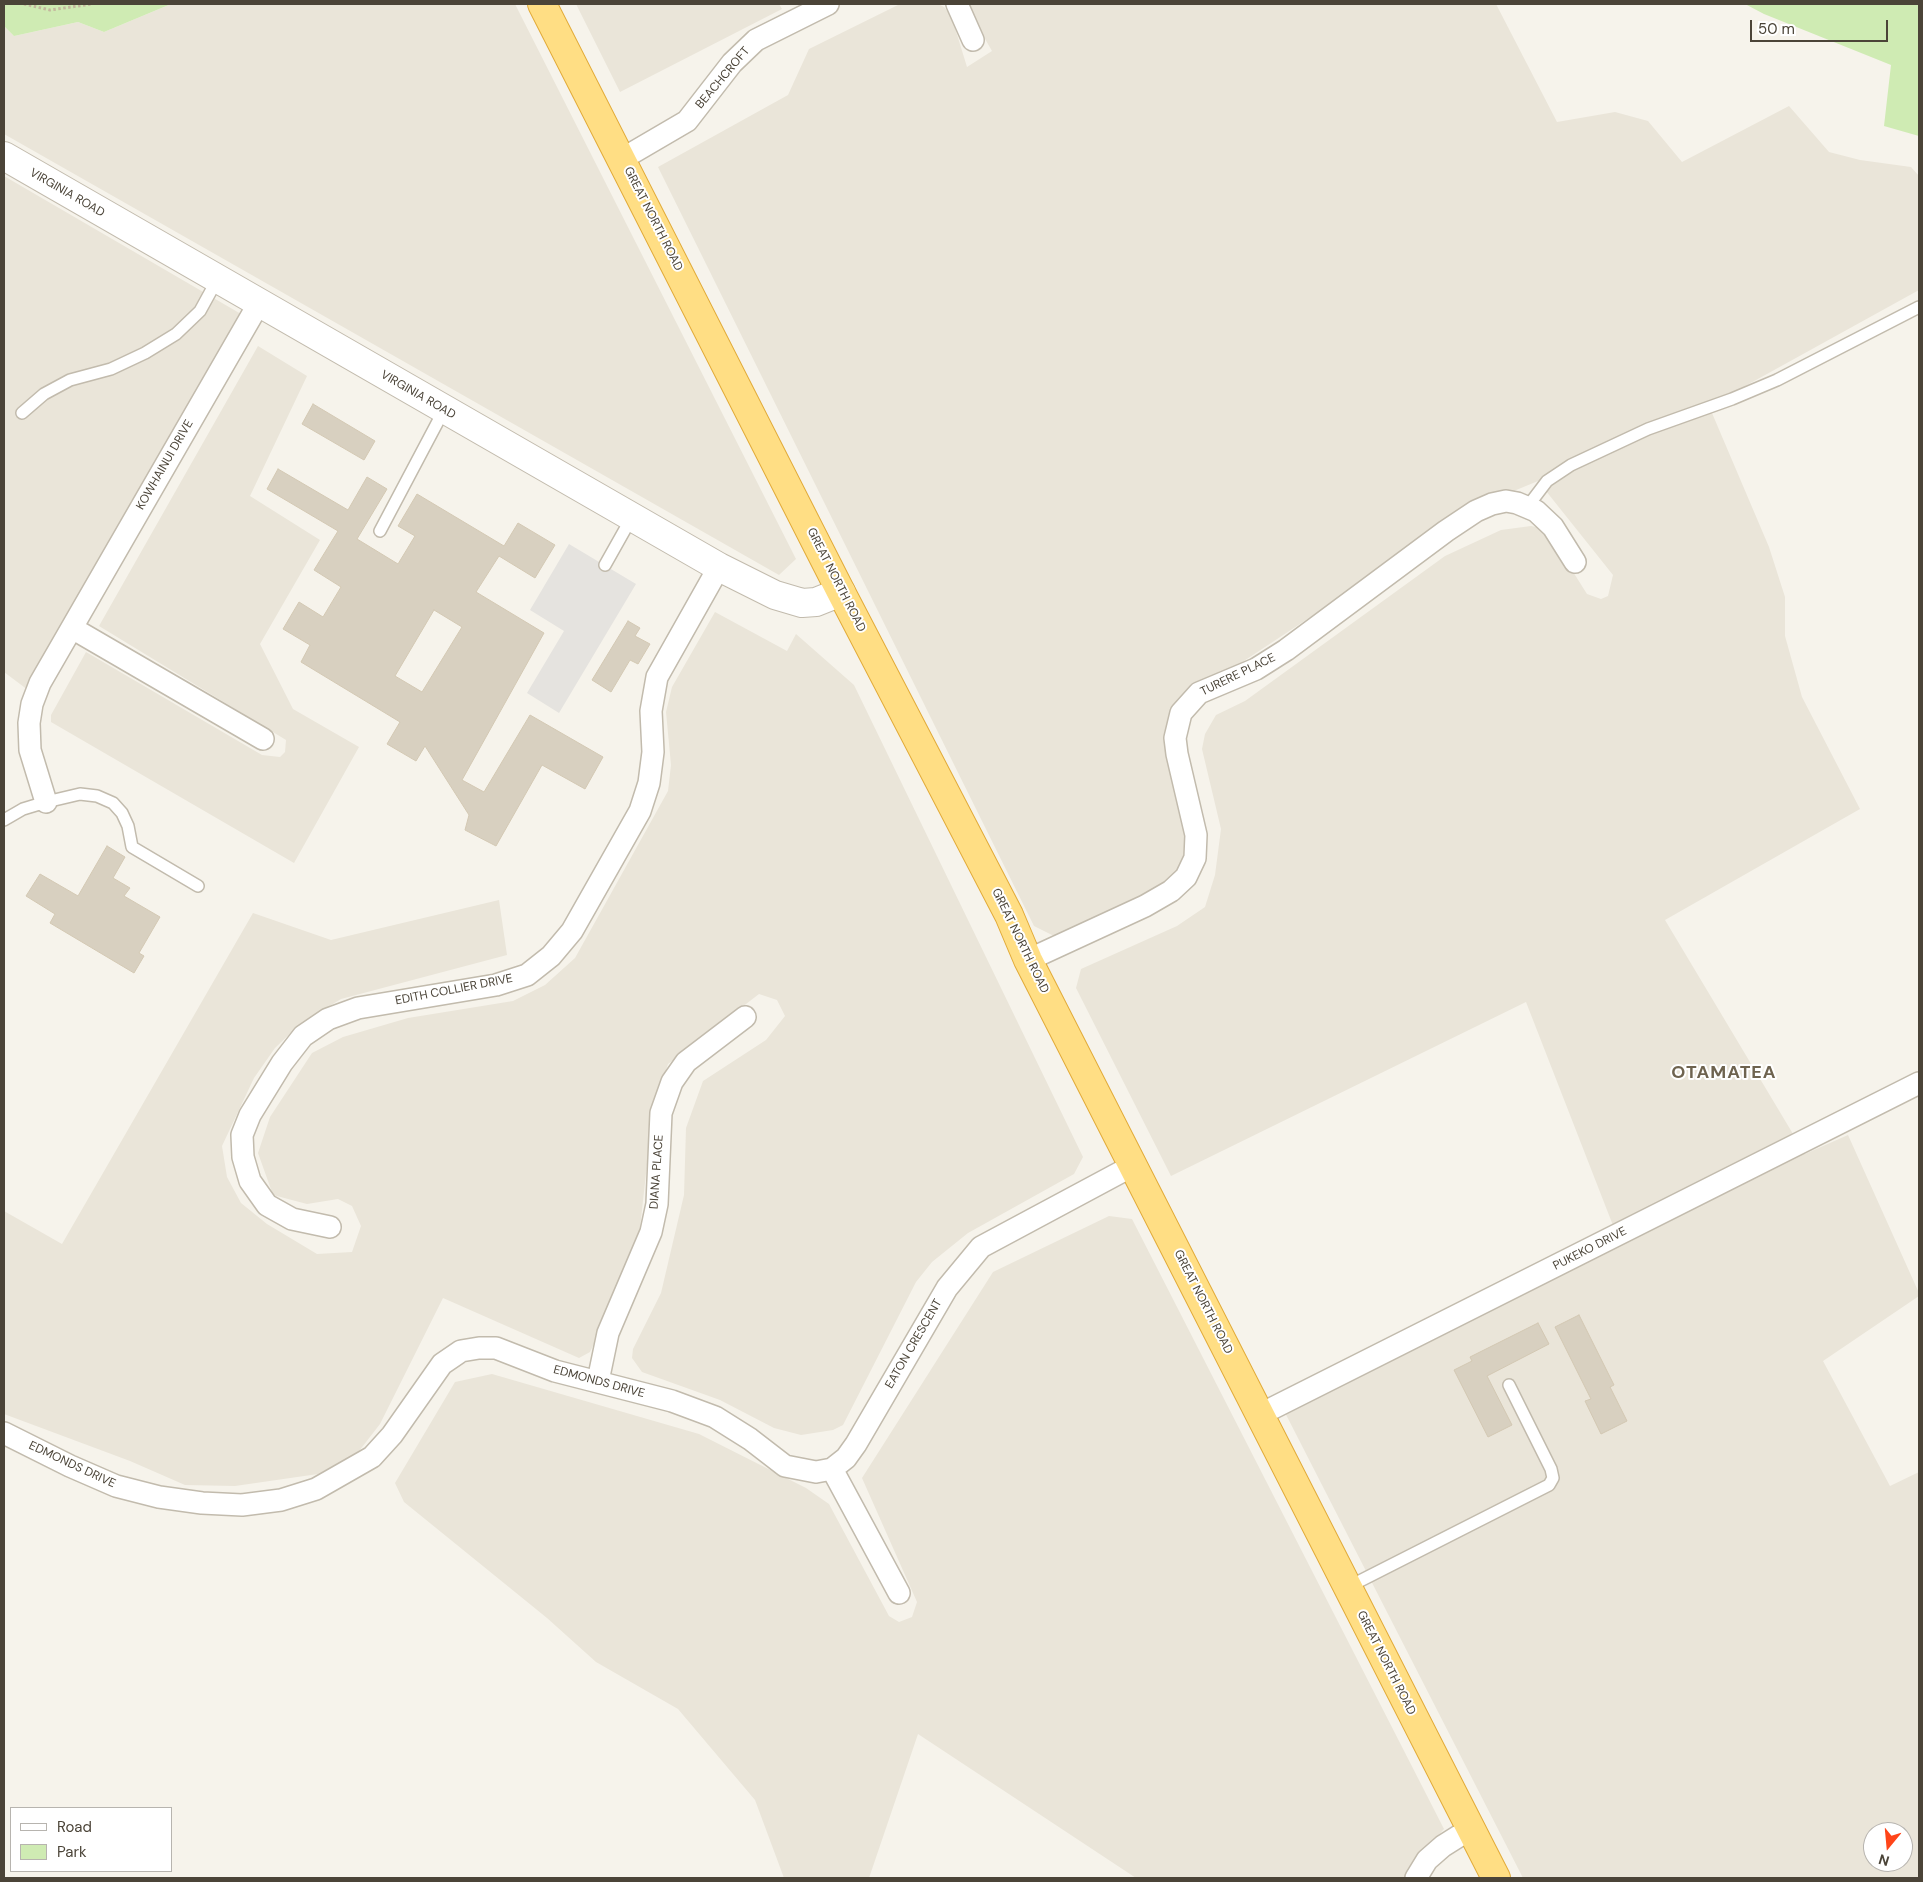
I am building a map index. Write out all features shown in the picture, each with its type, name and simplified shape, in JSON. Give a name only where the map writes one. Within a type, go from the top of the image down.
[{"type":"highway","name":"GREAT NORTH ROAD","points":[[542,4],[841,592],[1009,915],[1028,960],[1496,1878]]},
{"type":"street","name":"BEACHCROFT","points":[[622,159],[687,121],[732,63],[756,40],[828,4]]},
{"type":"street","points":[[957,4],[973,40]]},
{"type":"street","name":"VIRGINIA ROAD","points":[[4,156],[719,567],[775,595],[802,603],[816,602],[841,592]]},
{"type":"street","name":"KOWHAINUI DRIVE","points":[[46,802],[30,750],[28,723],[32,704],[40,683],[258,303]]},
{"type":"street","name":"TURERE PLACE","points":[[1028,960],[1145,906],[1171,891],[1186,877],[1195,858],[1196,835],[1175,738],[1181,713],[1199,693],[1256,669],[1286,650],[1368,587],[1476,511],[1506,501],[1528,506]]},
{"type":"street","points":[[1528,506],[1553,527],[1575,562]]},
{"type":"street","name":"EDITH COLLIER DRIVE","points":[[330,1227],[292,1219],[267,1205],[250,1181],[242,1157],[242,1136],[250,1115],[282,1063],[303,1036],[328,1019],[358,1008],[496,985],[527,975],[552,956],[572,931],[640,811],[649,783],[653,752],[651,711],[656,677],[719,567]]},
{"type":"street","points":[[72,628],[263,739]]},
{"type":"street","name":"DIANA PLACE","points":[[598,1381],[608,1333],[651,1232],[656,1204],[661,1113],[672,1082],[686,1062],[745,1018]]},
{"type":"street","name":"PUKEKO DRIVE","points":[[1261,1414],[1919,1083]]},
{"type":"street","name":"EATON CRESCENT","points":[[832,1469],[846,1458],[856,1444],[947,1288],[981,1247],[1134,1165]]},
{"type":"street","name":"EDMONDS DRIVE","points":[[4,1433],[70,1466],[116,1486],[193,1502],[242,1505],[281,1500],[316,1489],[372,1457],[392,1436],[442,1364],[461,1352],[479,1348],[496,1348],[555,1371],[672,1401],[715,1418],[750,1439],[784,1466],[816,1472],[832,1469]]},
{"type":"street","points":[[832,1469],[899,1593]]},
{"type":"street","points":[[1416,1878],[1427,1860],[1443,1846],[1470,1829]]},
{"type":"lane","points":[[22,413],[44,394],[70,380],[111,369],[145,353],[176,334],[200,311],[217,280]]},
{"type":"lane","points":[[1528,506],[1547,481],[1571,465],[1648,429],[1732,399],[1777,380],[1919,307]]},
{"type":"lane","points":[[380,531],[444,410]]},
{"type":"lane","points":[[605,565],[632,517]]},
{"type":"lane","points":[[4,820],[23,809],[46,802],[80,794],[97,796],[112,803],[122,813],[128,826],[132,847],[198,886]]},
{"type":"lane","points":[[1348,1587],[1549,1485],[1553,1478],[1551,1469],[1510,1385]]},
{"type":"path","points":[[24,4],[50,10],[92,4]]},
{"type":"shaded area","points":[[171,4],[515,4],[796,559],[779,575],[4,134],[4,26],[14,36],[78,22],[104,32]]},
{"type":"shaded area","points":[[576,4],[779,4],[782,9],[620,92]]},
{"type":"shaded area","points":[[900,4],[938,4],[944,7],[951,15],[967,67],[992,51],[965,4],[1496,4],[1557,122],[1615,112],[1648,121],[1682,162],[1789,106],[1829,152],[1860,160],[1911,167],[1919,176],[1919,290],[1709,406],[1769,547],[1785,597],[1785,636],[1802,697],[1860,809],[1665,920],[1805,1154],[1848,1135],[1919,1293],[1919,1296],[1823,1361],[1890,1486],[1919,1472],[1919,1878],[1523,1878],[1277,1397],[1614,1228],[1526,1002],[1171,1176],[1076,988],[1081,969],[1177,926],[1205,907],[1215,875],[1221,829],[1202,749],[1205,734],[1216,715],[1245,701],[1445,556],[1501,530],[1531,526],[1546,529],[1587,594],[1601,599],[1608,596],[1613,575],[1538,481],[1480,505],[1212,682],[1168,745],[1188,856],[1178,878],[1064,937],[1052,935],[1034,926],[658,167],[788,95],[809,49]]},
{"type":"shaded area","points":[[4,176],[241,314],[36,696],[4,672]]},
{"type":"shaded area","points":[[258,346],[307,376],[250,496],[320,540],[260,644],[293,709],[359,747],[294,863],[51,722],[51,715],[86,652],[262,755],[280,757],[285,752],[286,740],[99,626]]},
{"type":"shaded area","points":[[569,544],[636,584],[559,713],[527,693],[564,631],[530,610]]},
{"type":"shaded area","points":[[715,612],[787,651],[796,634],[854,685],[1083,1157],[1074,1174],[968,1233],[932,1262],[916,1282],[843,1425],[833,1430],[801,1435],[774,1428],[720,1400],[642,1372],[632,1358],[633,1349],[661,1293],[684,1195],[686,1128],[703,1081],[766,1040],[785,1016],[777,1000],[759,994],[668,1064],[656,1101],[651,1128],[640,1228],[633,1263],[590,1352],[579,1358],[443,1298],[380,1424],[356,1455],[318,1474],[235,1486],[185,1485],[130,1461],[4,1414],[4,1211],[62,1244],[253,913],[331,940],[499,900],[507,955],[341,999],[300,1024],[275,1048],[254,1078],[222,1146],[227,1177],[241,1203],[267,1224],[317,1254],[352,1252],[361,1226],[352,1206],[338,1199],[307,1204],[273,1195],[258,1153],[270,1117],[312,1053],[343,1037],[408,1018],[513,1001],[545,985],[575,958],[668,791],[671,765],[666,712],[672,687]]},
{"type":"shaded area","points":[[1109,1216],[1132,1219],[1444,1829],[1425,1850],[1406,1878],[1136,1878],[918,1734],[869,1878],[784,1878],[755,1800],[678,1709],[596,1662],[547,1618],[404,1502],[395,1483],[455,1382],[492,1374],[699,1434],[806,1488],[829,1504],[889,1616],[899,1622],[912,1617],[917,1602],[862,1478],[993,1272]]},
{"type":"green space","points":[[4,4],[171,4],[104,32],[78,22],[14,36],[4,26]]},
{"type":"green space","points":[[1745,4],[1919,4],[1919,136],[1884,126],[1891,65],[1764,14]]},
{"type":"building","points":[[313,404],[375,441],[364,460],[302,424]]},
{"type":"building","points":[[278,469],[348,510],[367,477],[387,489],[357,539],[398,564],[415,536],[398,526],[417,494],[504,546],[518,523],[555,545],[535,578],[499,556],[476,592],[544,633],[462,780],[484,792],[530,715],[603,757],[585,789],[542,765],[496,846],[465,830],[469,815],[425,746],[416,761],[387,744],[400,722],[301,662],[310,645],[283,629],[299,602],[323,617],[341,587],[314,570],[338,531],[267,489]],"holes":[[[434,610],[462,627],[422,692],[395,676]]]},
{"type":"building","points":[[628,621],[640,628],[635,636],[650,644],[638,664],[630,660],[611,692],[592,680]]},
{"type":"building","points":[[107,846],[125,857],[113,878],[130,888],[124,896],[160,917],[139,953],[144,956],[134,973],[50,923],[55,914],[26,896],[40,874],[78,896]]},
{"type":"building","points":[[1579,1315],[1614,1385],[1610,1387],[1627,1421],[1601,1434],[1585,1401],[1591,1399],[1555,1327]]},
{"type":"building","points":[[1538,1323],[1549,1344],[1487,1376],[1512,1425],[1488,1437],[1454,1370],[1472,1361],[1470,1357]]},
{"type":"district","name":"OTAMATEA","points":[[1724,1073]]}]
